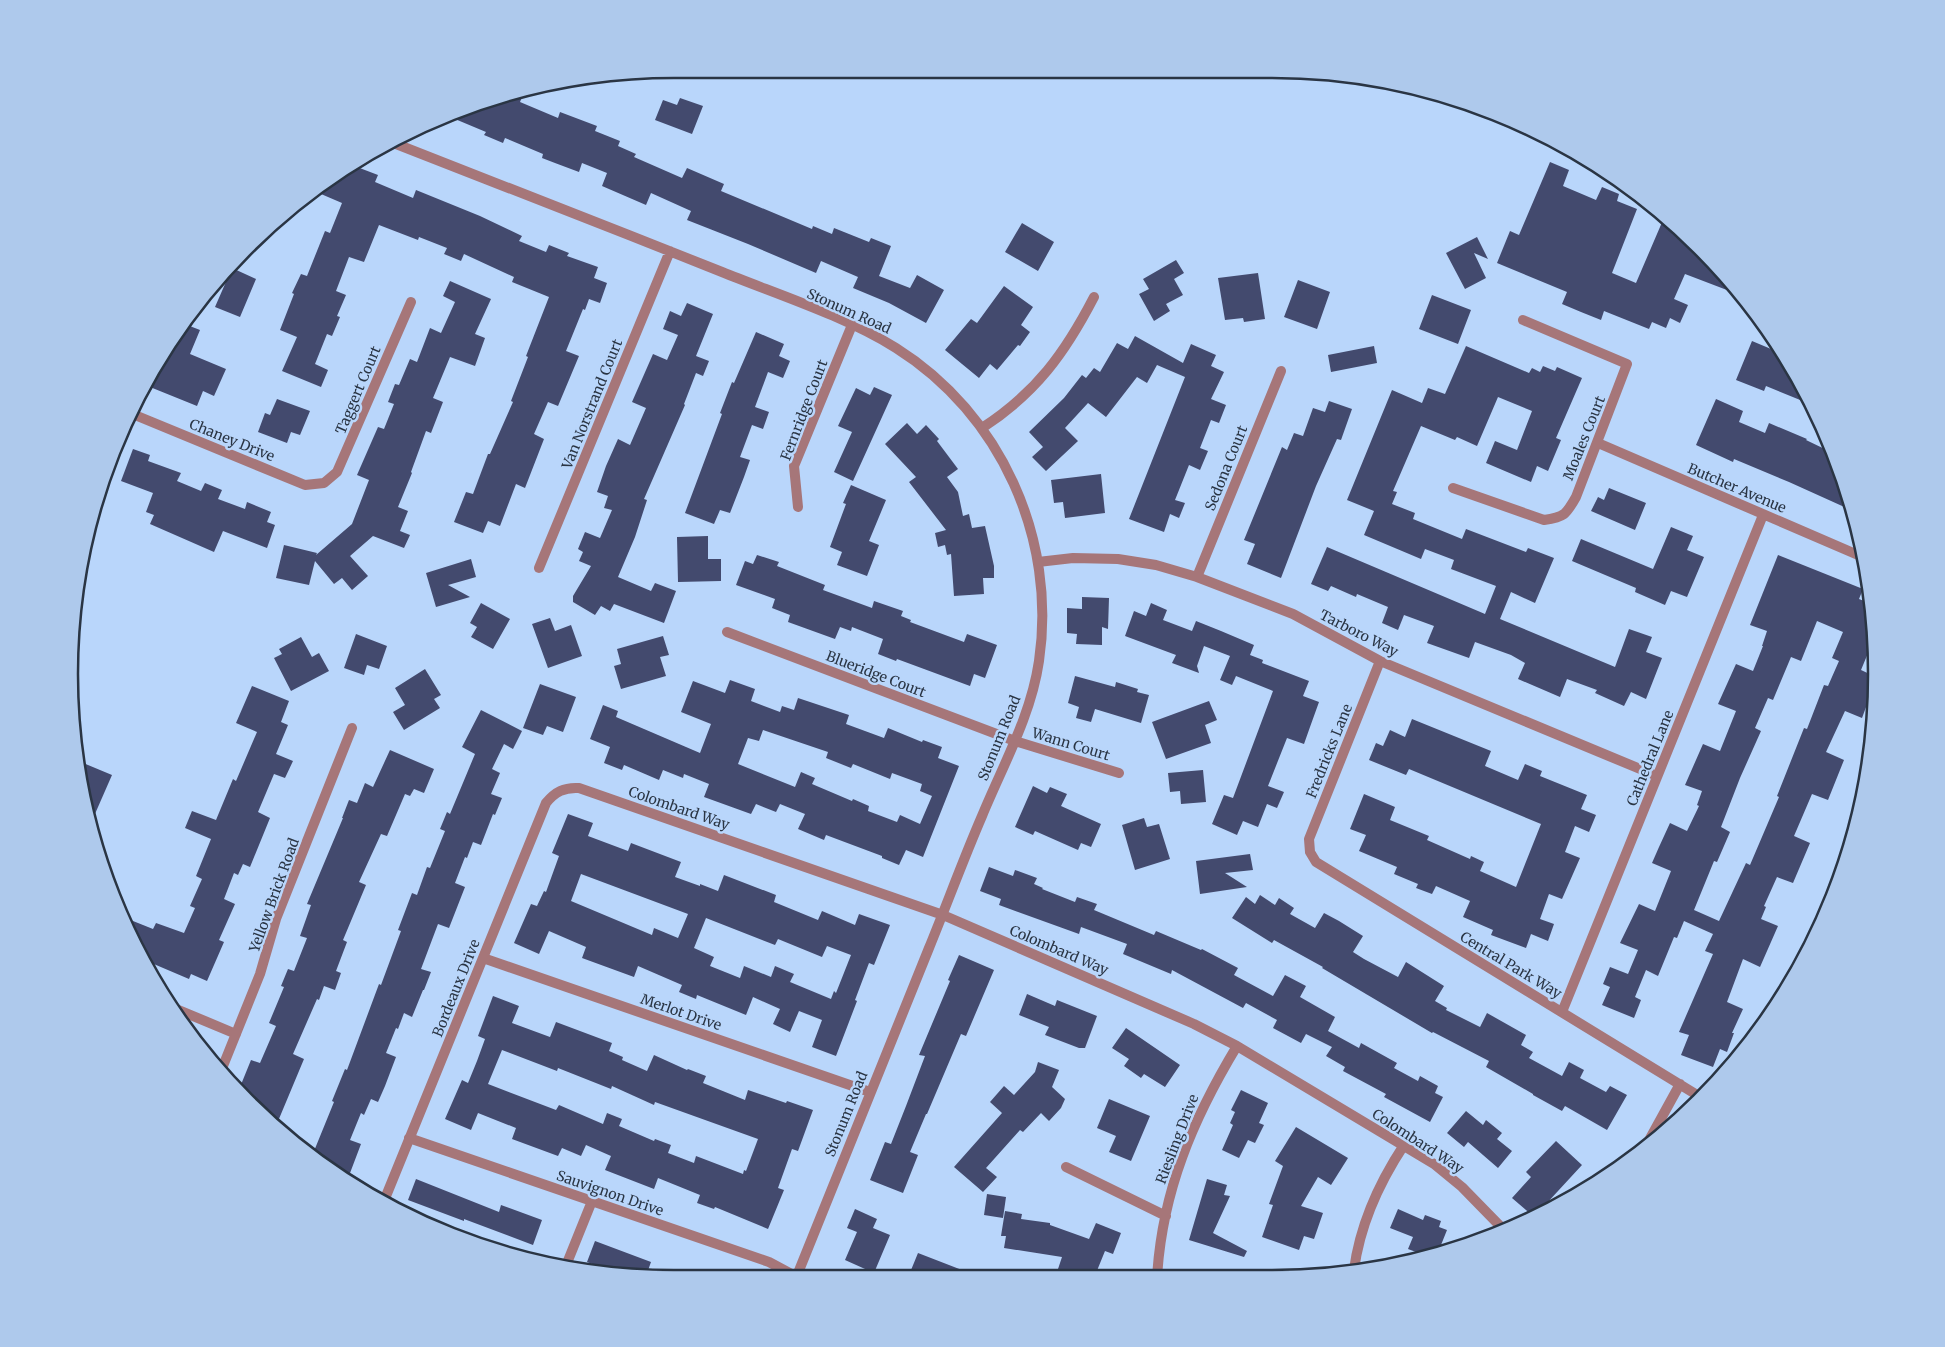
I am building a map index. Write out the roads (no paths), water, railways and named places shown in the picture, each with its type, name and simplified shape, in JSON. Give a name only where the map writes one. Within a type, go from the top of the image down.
[{"type":"street","name":"Stonum Road","points":[[399,145],[852,324],[895,347],[951,392],[982,428],[1006,466],[1020,495],[1030,526],[1042,591],[1039,662],[1032,694],[1015,741],[870,1092],[800,1270]]},
{"type":"street","name":"Van Norstrand Court","points":[[539,568],[670,251]]},
{"type":"street","points":[[982,428],[1027,394],[1048,371],[1069,343],[1094,297]]},
{"type":"street","name":"Taggert Court","points":[[324,483],[337,472],[411,302]]},
{"type":"street","name":"Moales Court","points":[[1453,488],[1544,520],[1559,518],[1568,512],[1598,443],[1627,364],[1524,320]]},
{"type":"street","name":"Fernridge Court","points":[[798,507],[794,466],[852,324]]},
{"type":"street","name":"Sedona Court","points":[[1196,577],[1281,371]]},
{"type":"street","name":"Chaney Drive","points":[[136,416],[305,485],[324,483]]},
{"type":"street","name":"Butcher Avenue","points":[[1598,443],[1855,554]]},
{"type":"street","name":"Cathedral Lane","points":[[1562,1012],[1763,514]]},
{"type":"street","name":"Tarboro Way","points":[[1038,562],[1072,558],[1118,559],[1156,565],[1196,577],[1293,614],[1380,661],[1657,776]]},
{"type":"street","name":"Blueridge Court","points":[[727,632],[1015,741]]},
{"type":"street","name":"Fredricks Lane","points":[[1310,852],[1309,839],[1380,661]]},
{"type":"street","name":"Yellow Brick Road","points":[[224,1064],[260,974],[276,919],[352,728]]},
{"type":"street","name":"Wann Court","points":[[1015,741],[1119,773]]},
{"type":"street","name":"Colombard Way","points":[[560,790],[579,788],[943,914],[1194,1024],[1237,1046],[1434,1164],[1462,1186],[1499,1225]]},
{"type":"street","name":"Bordeaux Drive","points":[[386,1196],[546,803],[560,790]]},
{"type":"street","name":"Central Park Way","points":[[1310,852],[1316,862],[1324,868],[1695,1093]]},
{"type":"street","name":"Merlot Drive","points":[[483,958],[870,1092]]},
{"type":"street","points":[[183,1012],[236,1034]]},
{"type":"street","name":"Riesling Drive","points":[[1158,1270],[1166,1216],[1179,1166],[1194,1127],[1212,1089],[1237,1046]]},
{"type":"street","points":[[1655,1129],[1680,1084]]},
{"type":"street","name":"Sauvignon Drive","points":[[409,1138],[769,1262],[783,1270]]},
{"type":"street","points":[[1355,1263],[1361,1234],[1373,1201],[1388,1170],[1404,1145]]},
{"type":"street","points":[[1066,1167],[1166,1216]]},
{"type":"street","points":[[568,1260],[592,1201]]}]
